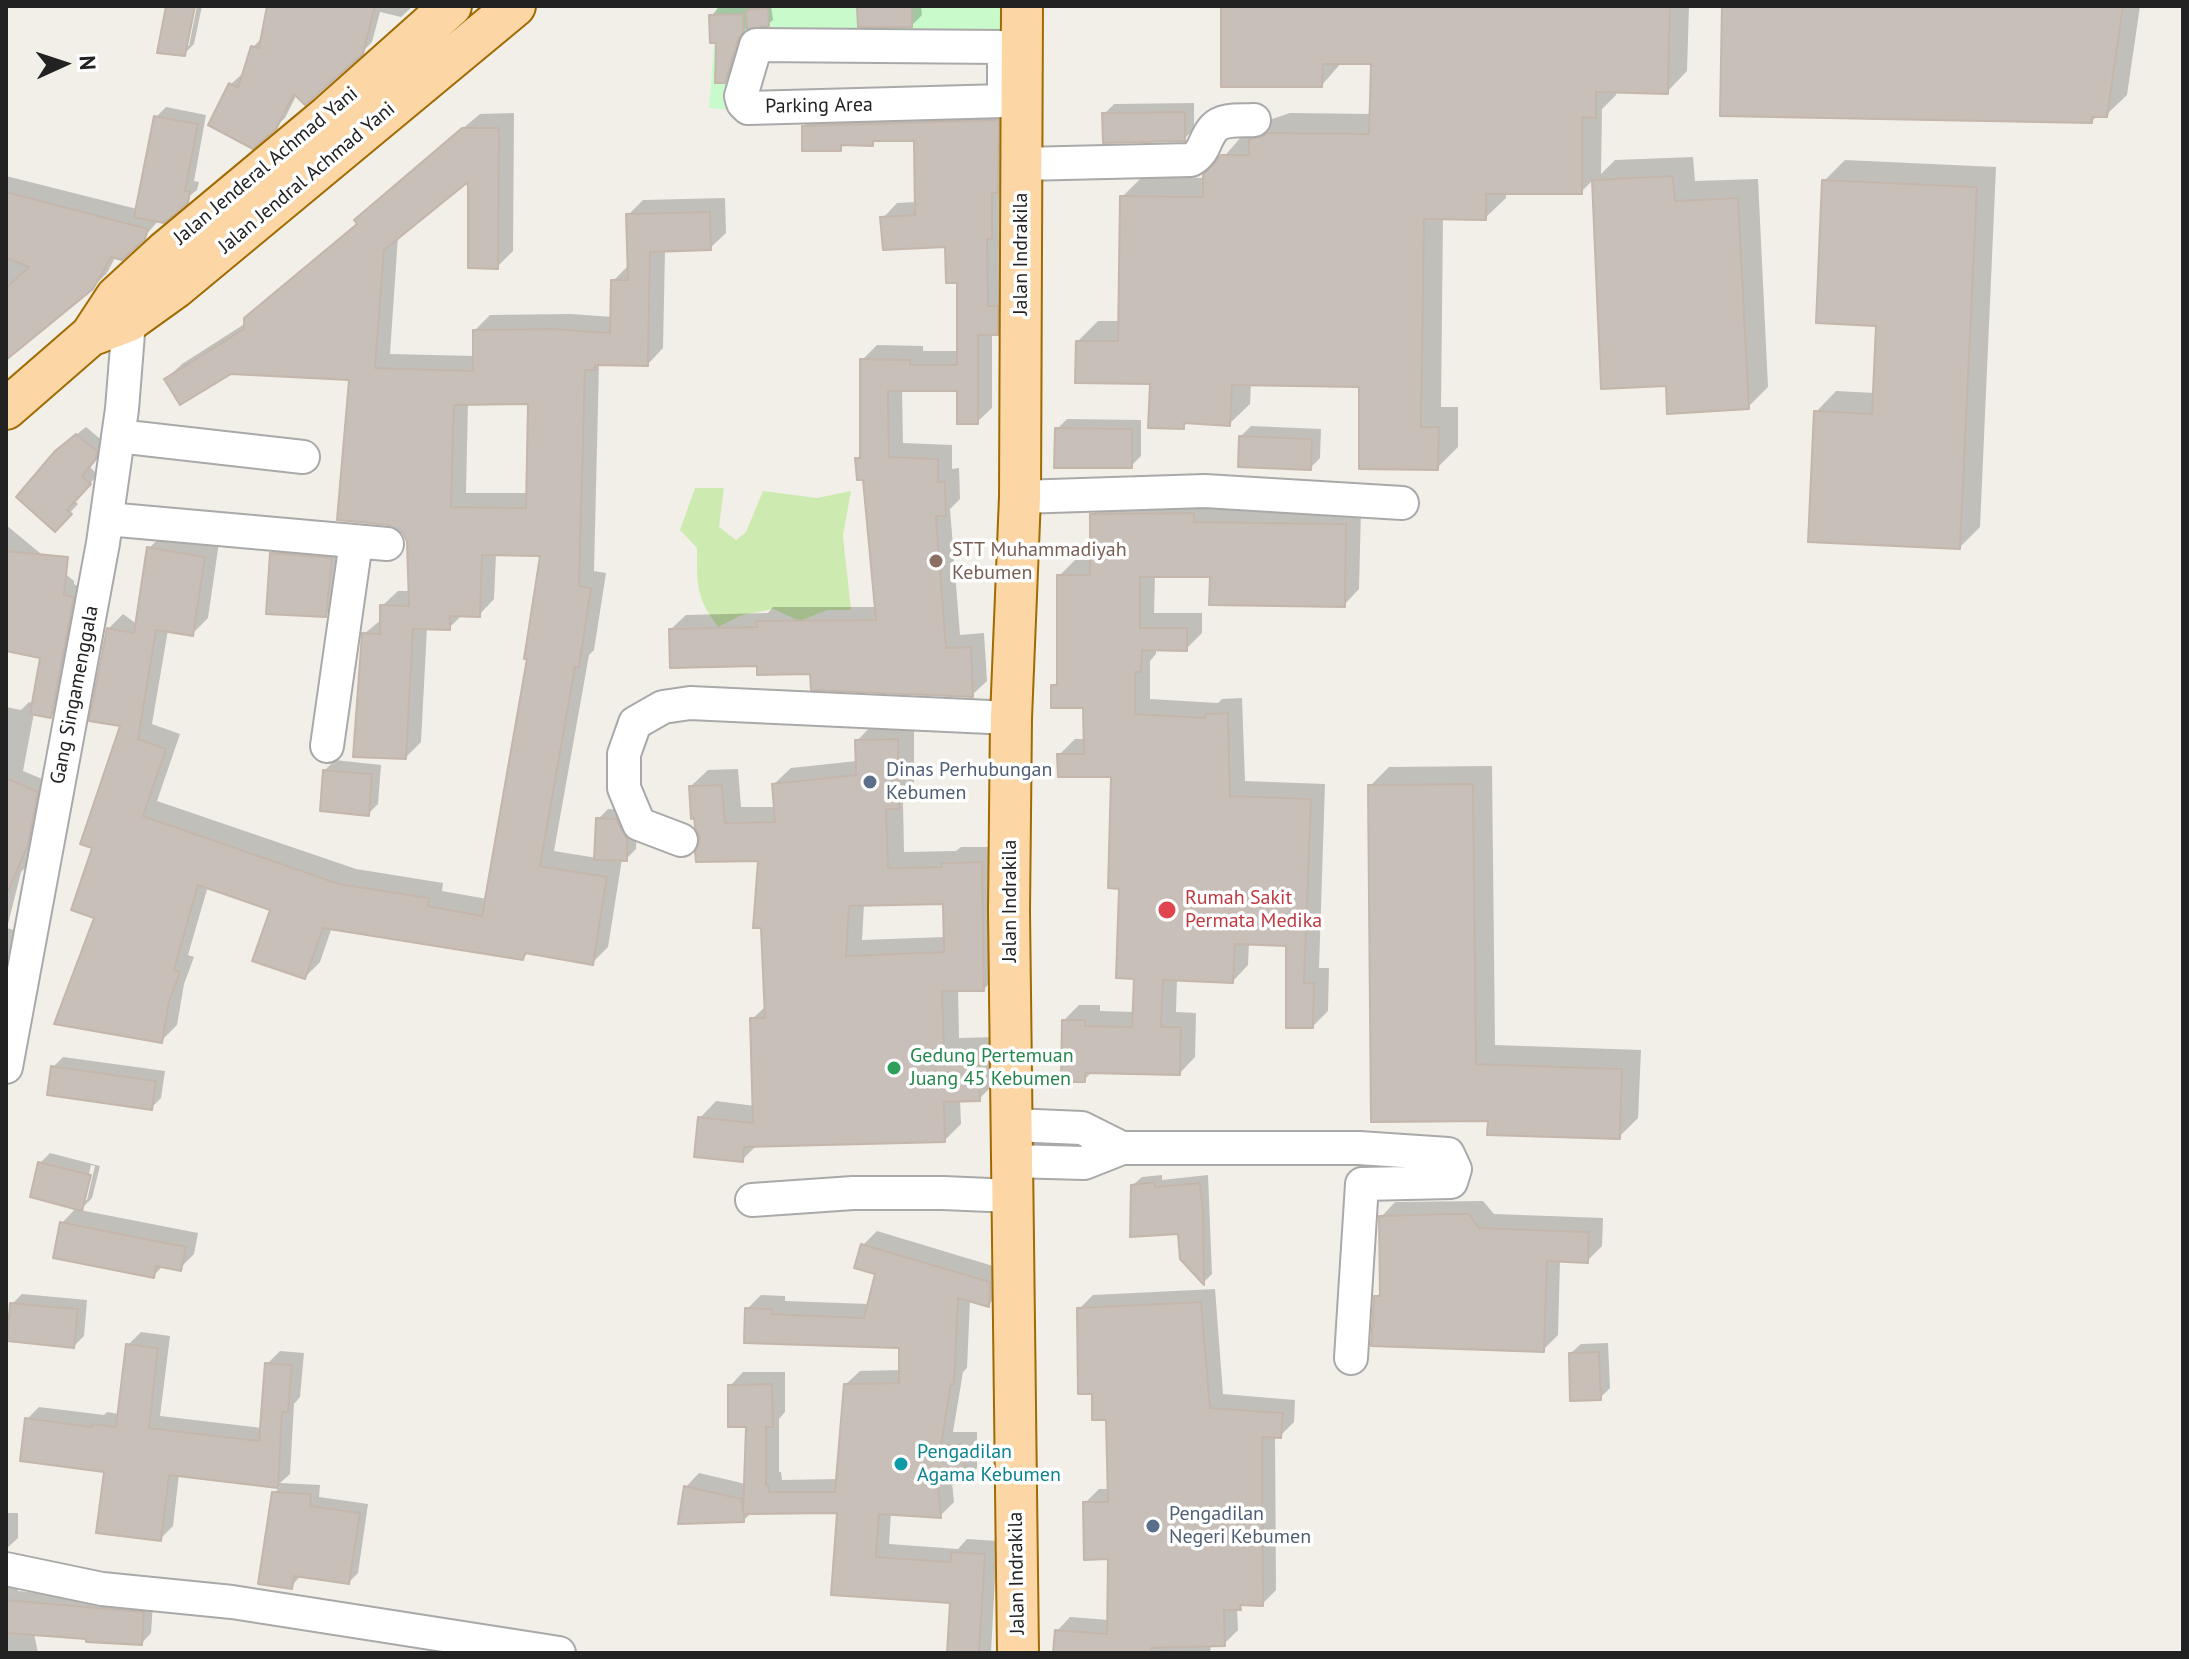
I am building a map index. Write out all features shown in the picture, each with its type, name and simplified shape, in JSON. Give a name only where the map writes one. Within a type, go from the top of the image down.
[{"type":"main road","name":"Jalan Jenderal Achmad Yani","points":[[6,409],[123,309],[166,251],[329,115],[451,6]]},
{"type":"main road","name":"Jalan Jendral Achmad Yani","points":[[123,309],[175,288],[515,6]]},
{"type":"main road","name":"Jalan Indrakila","points":[[1018,1653],[1009,911],[1011,718],[1020,497],[1022,164],[1014,76],[1022,6]]},
{"type":"street","name":"Parking Area","points":[[756,45],[1002,47],[1014,76],[1003,102],[748,108],[741,96],[756,45]]},
{"type":"street","points":[[1022,164],[1191,160],[1199,156],[1213,128],[1227,121],[1254,120]]},
{"type":"street","name":"Gang Singamenggala","points":[[6,1067],[107,519],[118,436],[123,309]]},
{"type":"street","points":[[118,436],[303,457]]},
{"type":"street","points":[[1020,497],[1205,491],[1402,503]]},
{"type":"street","points":[[107,519],[371,543],[327,746]]},
{"type":"street","points":[[681,840],[639,824],[624,788],[624,754],[635,723],[663,707],[690,703],[1011,718]]},
{"type":"street","points":[[752,1200],[853,1193],[943,1193],[1012,1161],[1084,1163],[1122,1148],[1359,1148],[1448,1154],[1455,1169],[1451,1182],[1362,1184]]},
{"type":"street","points":[[1351,1358],[1362,1184],[1359,1148]]},
{"type":"street","points":[[6,1569],[102,1589],[232,1602],[559,1653]]},
{"type":"green space","points":[[717,6],[1007,6],[1007,38],[751,40],[731,110],[709,108]]},
{"type":"green space","points":[[695,488],[724,488],[719,527],[736,540],[746,532],[763,491],[817,498],[851,491],[843,536],[851,610],[827,610],[800,621],[773,609],[742,615],[718,627],[705,607],[699,590],[697,548],[680,530]]},
{"type":"building","points":[[166,6],[195,6],[185,56],[157,53]]},
{"type":"building","points":[[267,6],[375,6],[363,54],[305,105],[294,94],[276,129],[253,149],[208,125],[229,83],[238,88],[251,46],[259,48]]},
{"type":"building","points":[[912,6],[912,27],[858,27],[857,7]]},
{"type":"building","points":[[1221,6],[1670,6],[1668,94],[1596,92],[1596,118],[1582,117],[1582,194],[1486,194],[1486,220],[1424,219],[1421,427],[1439,427],[1438,470],[1359,469],[1359,387],[1232,385],[1230,426],[1184,423],[1184,429],[1148,428],[1150,384],[1075,383],[1076,341],[1118,341],[1120,196],[1203,197],[1203,175],[1221,155],[1249,155],[1249,139],[1267,133],[1369,134],[1371,64],[1323,64],[1322,87],[1221,87]]},
{"type":"building","points":[[1722,6],[2123,6],[2107,117],[2092,117],[2092,123],[1720,116]]},
{"type":"building","points":[[768,8],[769,26],[747,29],[746,10]]},
{"type":"building","points":[[743,14],[743,32],[725,83],[715,83],[716,43],[710,43],[709,15]]},
{"type":"building","points":[[1185,112],[1185,141],[1103,143],[1102,113]]},
{"type":"building","points":[[154,116],[198,124],[185,191],[190,191],[188,203],[164,223],[134,217]]},
{"type":"building","points":[[999,120],[998,193],[992,193],[992,239],[987,239],[988,306],[998,306],[998,335],[978,335],[978,424],[957,424],[957,391],[888,391],[889,457],[938,459],[938,482],[945,482],[946,516],[936,516],[946,648],[971,647],[973,697],[811,690],[810,674],[757,675],[757,666],[670,668],[669,629],[757,627],[756,621],[876,620],[863,480],[857,480],[855,458],[860,458],[860,359],[910,360],[910,365],[957,365],[957,283],[946,283],[945,247],[883,250],[880,217],[915,215],[914,141],[873,141],[873,146],[841,145],[841,151],[802,151],[802,126]]},
{"type":"building","points":[[462,128],[499,128],[498,269],[468,268],[468,182],[384,250],[375,368],[473,371],[473,330],[554,329],[610,333],[611,280],[628,280],[626,214],[710,212],[711,250],[650,252],[648,366],[595,365],[595,370],[585,370],[579,586],[591,588],[579,667],[575,667],[540,866],[607,877],[593,965],[525,953],[523,960],[323,928],[305,979],[252,961],[270,910],[198,885],[174,970],[180,972],[169,1002],[162,1043],[54,1024],[94,918],[71,910],[92,848],[80,844],[120,726],[89,721],[107,628],[134,633],[147,547],[205,557],[193,636],[156,630],[138,739],[166,749],[143,816],[339,884],[429,898],[428,906],[482,916],[527,659],[524,659],[540,556],[482,555],[480,617],[450,616],[450,630],[413,629],[406,759],[353,757],[362,633],[380,634],[380,605],[409,606],[407,541],[403,533],[389,525],[337,520],[349,380],[231,374],[180,405],[164,379],[244,329],[244,318],[357,224],[354,220]],"holes":[[[528,404],[526,508],[451,507],[454,405]]]},
{"type":"building","points":[[1673,176],[1675,201],[1738,198],[1749,409],[1667,414],[1666,386],[1601,389],[1592,180]]},
{"type":"building","points":[[1822,180],[1977,187],[1960,549],[1808,542],[1814,411],[1872,414],[1876,326],[1816,323]]},
{"type":"building","points":[[6,192],[148,229],[145,239],[122,260],[111,257],[93,289],[6,360],[6,288],[29,267],[6,258]]},
{"type":"building","points":[[1055,428],[1132,429],[1132,468],[1054,468]]},
{"type":"building","points":[[76,434],[97,451],[96,459],[82,476],[91,484],[67,510],[72,514],[55,532],[16,497],[55,451]]},
{"type":"building","points":[[1239,436],[1312,439],[1311,470],[1238,467]]},
{"type":"building","points":[[1194,513],[1194,522],[1346,524],[1345,607],[1209,605],[1210,577],[1140,577],[1140,628],[1187,628],[1187,651],[1142,650],[1141,672],[1135,672],[1135,714],[1205,718],[1205,714],[1228,713],[1230,796],[1311,799],[1304,983],[1314,983],[1313,1028],[1286,1028],[1286,946],[1235,944],[1233,983],[1163,980],[1161,1027],[1181,1027],[1180,1075],[1085,1073],[1085,1082],[1061,1082],[1062,1020],[1085,1020],[1085,1026],[1132,1027],[1134,979],[1116,978],[1119,889],[1108,888],[1111,777],[1058,777],[1057,754],[1084,754],[1083,708],[1051,708],[1051,685],[1057,685],[1057,575],[1090,575],[1090,514]]},
{"type":"building","points":[[6,551],[68,557],[64,595],[74,597],[51,718],[30,714],[40,658],[6,651]]},
{"type":"building","points":[[270,553],[332,558],[326,617],[266,614]]},
{"type":"building","points":[[898,739],[899,809],[886,809],[888,868],[942,867],[942,863],[982,862],[984,991],[942,991],[944,1053],[979,1052],[980,1101],[944,1102],[945,1142],[744,1147],[743,1162],[694,1157],[698,1117],[753,1123],[750,1018],[765,1018],[761,928],[753,928],[758,861],[696,862],[695,852],[700,838],[694,818],[691,819],[689,786],[722,785],[725,823],[775,822],[772,784],[856,775],[855,740]],"holes":[[[943,904],[944,952],[846,956],[849,906]]]},
{"type":"building","points":[[323,770],[372,774],[369,816],[320,811]]},
{"type":"building","points":[[6,778],[38,792],[28,845],[6,896]]},
{"type":"building","points":[[1473,784],[1476,1064],[1622,1069],[1620,1139],[1487,1135],[1488,1121],[1371,1122],[1368,785]]},
{"type":"building","points":[[596,818],[616,819],[627,839],[627,861],[594,860]]},
{"type":"building","points":[[51,1066],[156,1081],[152,1110],[47,1095]]},
{"type":"building","points":[[38,1162],[91,1175],[82,1211],[30,1197]]},
{"type":"building","points":[[1155,1182],[1155,1187],[1200,1183],[1204,1285],[1180,1259],[1178,1234],[1130,1237],[1131,1185]]},
{"type":"building","points":[[1469,1214],[1479,1228],[1589,1232],[1588,1263],[1547,1261],[1544,1352],[1371,1346],[1374,1296],[1380,1296],[1379,1216]]},
{"type":"building","points":[[60,1222],[186,1247],[181,1271],[156,1266],[154,1278],[53,1258]]},
{"type":"building","points":[[861,1244],[990,1282],[989,1307],[958,1298],[954,1384],[951,1384],[941,1445],[965,1445],[964,1483],[938,1484],[941,1518],[879,1514],[876,1557],[951,1562],[951,1552],[985,1554],[979,1653],[947,1653],[950,1603],[831,1595],[837,1513],[744,1514],[744,1522],[678,1524],[684,1486],[742,1499],[743,1512],[746,1427],[728,1427],[728,1385],[772,1384],[773,1427],[766,1427],[766,1485],[769,1492],[835,1492],[844,1384],[899,1383],[899,1348],[744,1343],[745,1308],[772,1309],[772,1314],[864,1318],[875,1274],[854,1268]]},
{"type":"building","points":[[1201,1302],[1210,1408],[1283,1413],[1281,1438],[1262,1437],[1263,1606],[1240,1605],[1241,1610],[1224,1610],[1225,1646],[1151,1648],[1150,1653],[1053,1653],[1055,1630],[1107,1634],[1108,1559],[1084,1560],[1083,1502],[1108,1502],[1106,1420],[1092,1420],[1092,1394],[1078,1394],[1077,1308]]},
{"type":"building","points":[[10,1303],[78,1309],[74,1348],[7,1341]]},
{"type":"building","points":[[126,1344],[158,1348],[149,1428],[259,1441],[265,1363],[292,1365],[288,1412],[282,1412],[278,1488],[169,1475],[161,1541],[96,1533],[104,1472],[20,1461],[25,1418],[116,1427]]},
{"type":"building","points":[[1599,1352],[1601,1400],[1570,1401],[1569,1353]]},
{"type":"building","points":[[272,1492],[311,1494],[310,1506],[360,1513],[349,1584],[294,1576],[292,1589],[258,1584]]},
{"type":"building","points":[[6,1600],[144,1612],[142,1645],[6,1633]]},
{"type":"place","name":"STT Muhammadiyah Kebumen","points":[[936,561]]},
{"type":"place","name":"Dinas Perhubungan Kebumen","points":[[870,782]]},
{"type":"place","name":"Rumah Sakit Permata Medika","points":[[1167,910]]},
{"type":"place","name":"Gedung Pertemuan Juang 45 Kebumen","points":[[894,1068]]},
{"type":"place","name":"Pengadilan Agama Kebumen","points":[[901,1464]]},
{"type":"place","name":"Pengadilan Negeri Kebumen","points":[[1153,1526]]}]
